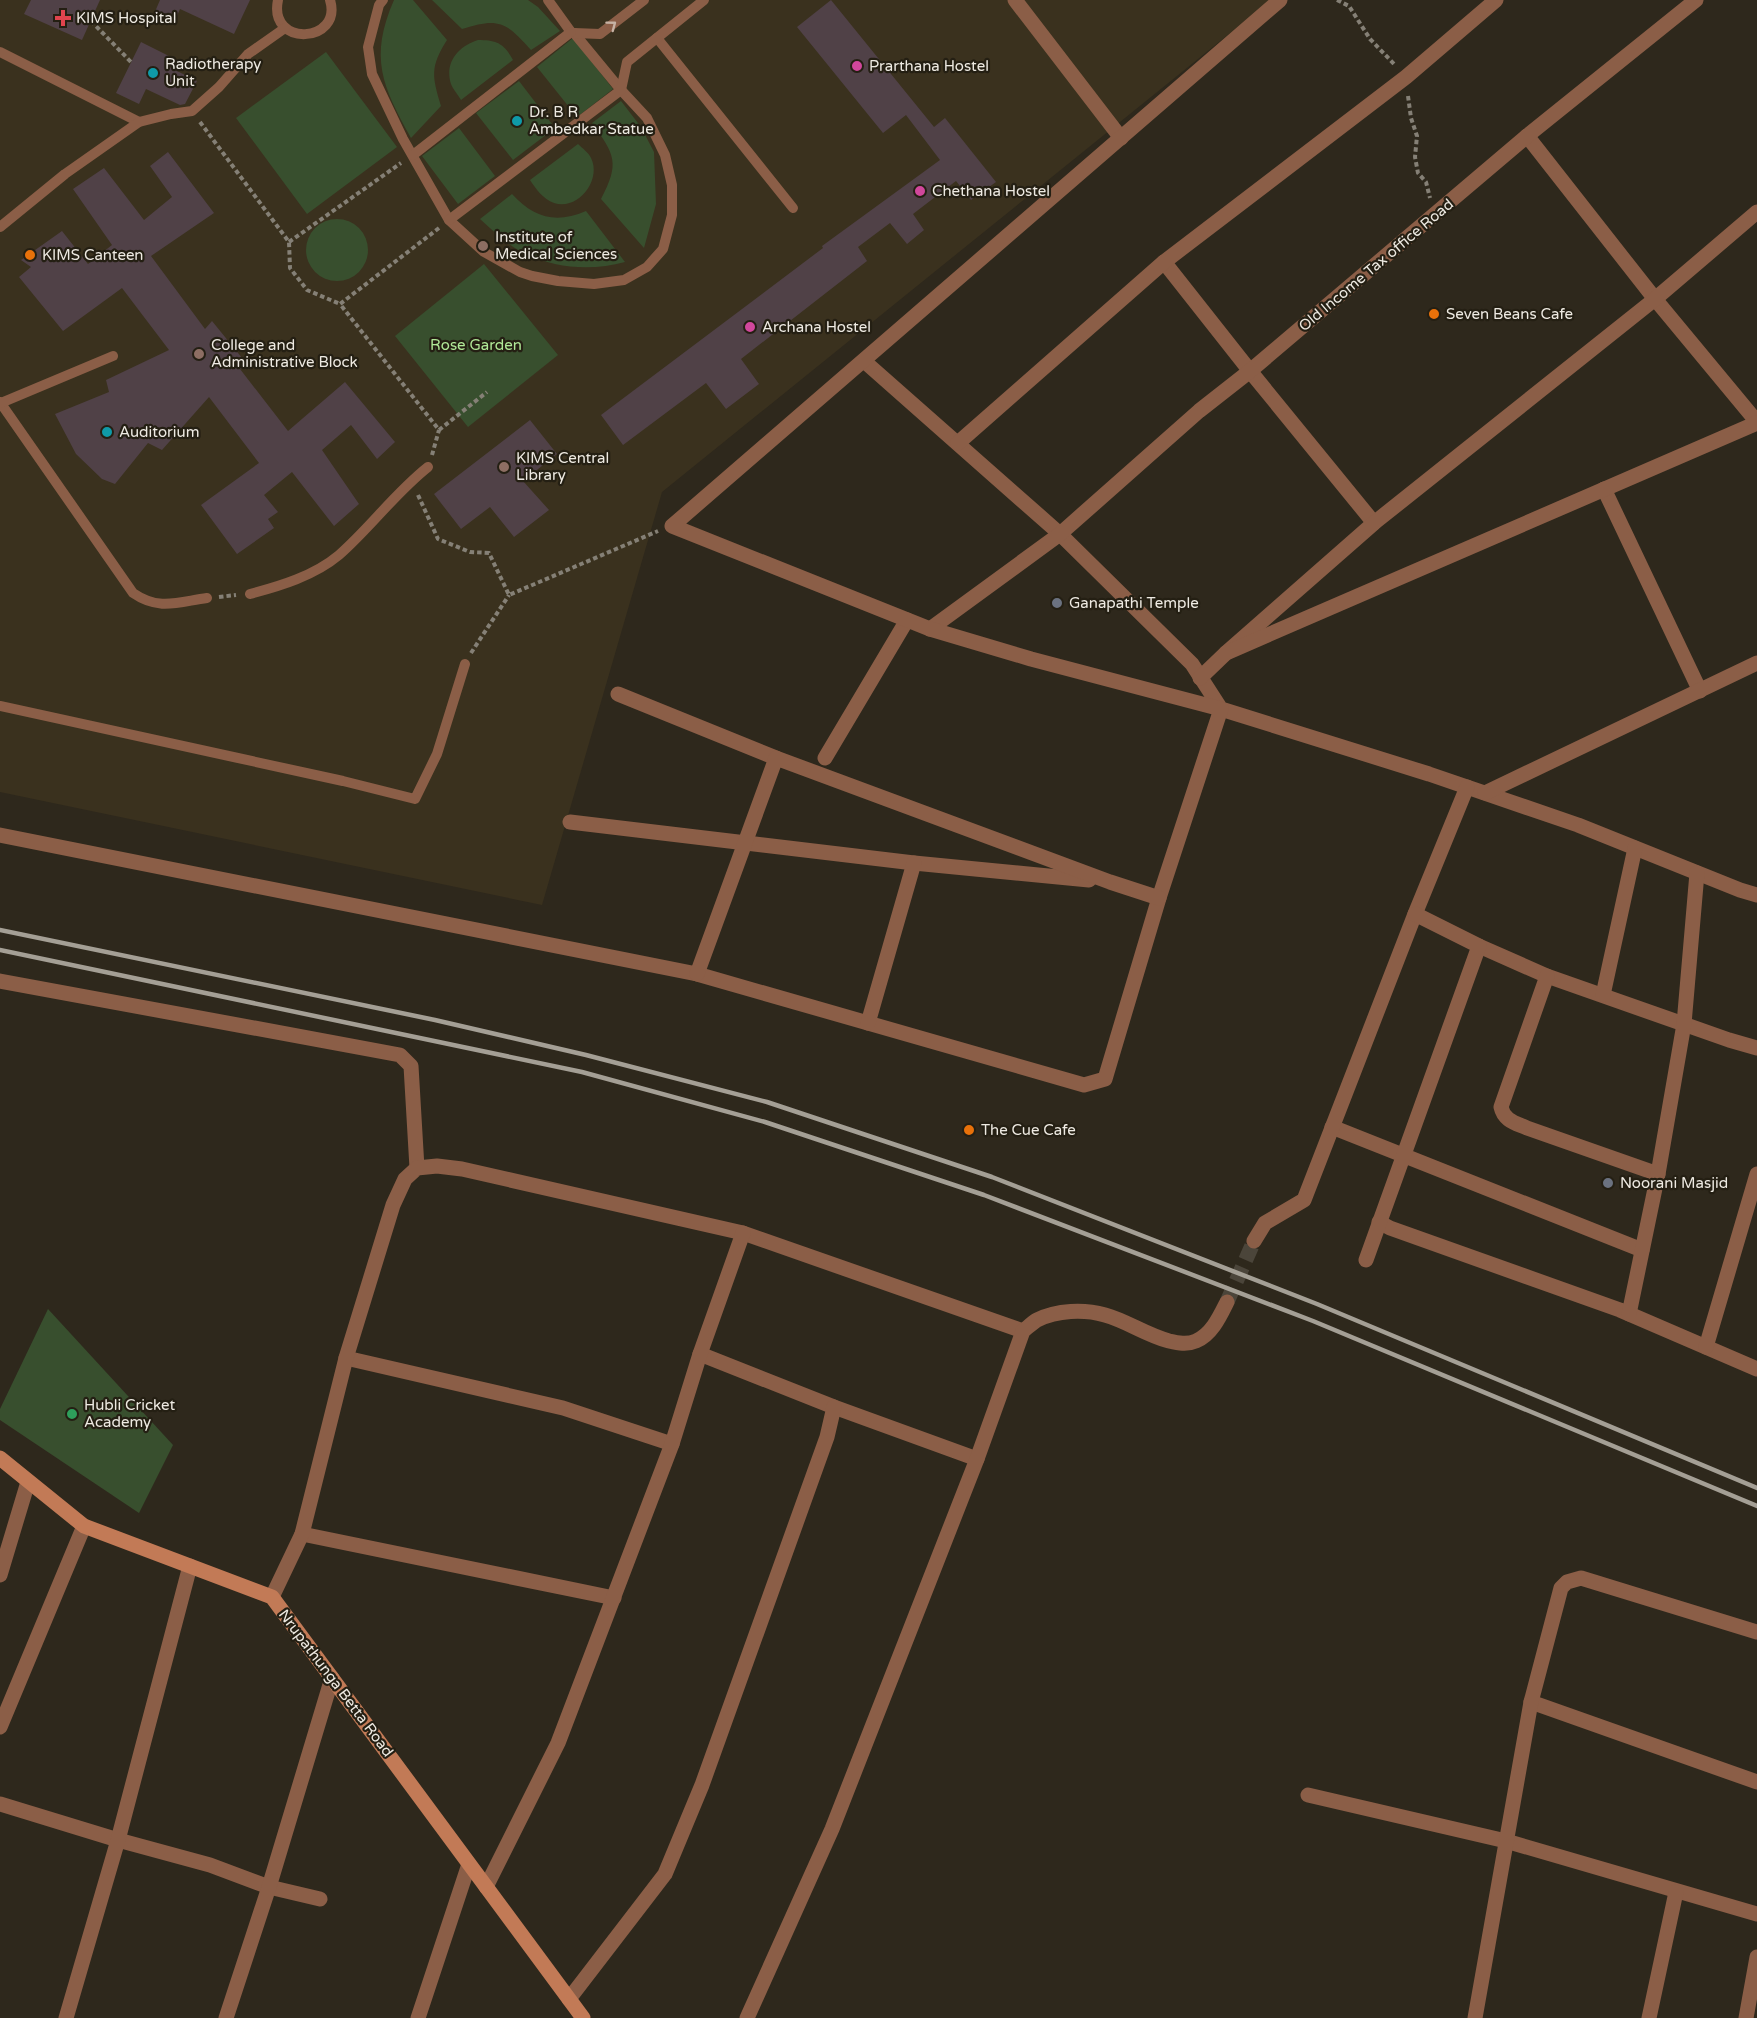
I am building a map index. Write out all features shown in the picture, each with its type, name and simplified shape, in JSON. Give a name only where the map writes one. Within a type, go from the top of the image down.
[{"type":"street","points":[[1015,0],[1121,138]]},
{"type":"street","points":[[1280,0],[672,526],[930,629],[1031,659],[1221,709],[1467,787],[1578,825],[1757,895]]},
{"type":"street","points":[[958,443],[1164,262],[1406,77],[1496,0]]},
{"type":"street","name":"Old Income Tax office Road","points":[[930,629],[1060,534],[1199,411],[1250,371],[1527,136],[1696,0]]},
{"type":"street","points":[[1226,653],[1757,423],[1655,299],[1527,136]]},
{"type":"street","points":[[1200,678],[1374,523],[1655,299],[1757,212]]},
{"type":"street","points":[[1164,262],[1374,523]]},
{"type":"street","points":[[864,361],[1060,534],[1192,664],[1221,709]]},
{"type":"street","points":[[1604,489],[1700,691]]},
{"type":"street","points":[[825,758],[907,620]]},
{"type":"street","points":[[1485,793],[1757,663]]},
{"type":"street","points":[[618,694],[776,758],[1159,898]]},
{"type":"street","points":[[0,835],[697,974],[1084,1085],[1105,1079],[1159,898],[1221,709]]},
{"type":"street","points":[[697,974],[776,758]]},
{"type":"street","points":[[1254,1240],[1265,1223],[1304,1200],[1467,787]]},
{"type":"street","points":[[570,822],[915,863],[1110,882]]},
{"type":"street","points":[[1603,995],[1635,848]]},
{"type":"street","points":[[868,1023],[915,863]]},
{"type":"street","points":[[1629,1314],[1658,1174],[1684,1024],[1697,873]]},
{"type":"street","points":[[1740,890],[1757,881]]},
{"type":"street","points":[[1415,914],[1479,946],[1548,976],[1757,1048]]},
{"type":"street","points":[[1366,1260],[1479,946]]},
{"type":"street","points":[[1548,976],[1502,1107],[1503,1114],[1507,1119],[1527,1128],[1658,1174]]},
{"type":"street","points":[[0,981],[400,1054],[411,1066],[417,1168]]},
{"type":"street","points":[[1332,1127],[1642,1250]]},
{"type":"street","points":[[272,1597],[302,1534],[346,1358],[393,1205],[405,1179],[417,1168],[437,1166],[462,1169],[743,1233],[1023,1332]]},
{"type":"street","points":[[1706,1347],[1757,1174]]},
{"type":"street","points":[[1379,1222],[1390,1228],[1629,1314],[1757,1369]]},
{"type":"street","points":[[486,1887],[558,1743],[672,1444],[700,1354],[743,1233]]},
{"type":"street","points":[[754,2014],[832,1829],[977,1459],[1023,1332],[1037,1320],[1057,1314],[1082,1311],[1105,1315],[1158,1338],[1180,1344],[1187,1343],[1199,1340],[1211,1328],[1227,1302]]},
{"type":"street","points":[[700,1354],[834,1407],[977,1459]]},
{"type":"street","points":[[346,1358],[563,1408],[672,1444]]},
{"type":"street","points":[[569,1999],[665,1874],[702,1785],[827,1437],[834,1407]]},
{"type":"street","name":"Nrupathunga Betta Road","points":[[0,1458],[84,1526],[272,1597],[583,2018]]},
{"type":"street","points":[[0,1575],[27,1482]]},
{"type":"street","points":[[0,1727],[84,1526]]},
{"type":"street","points":[[302,1534],[614,1598]]},
{"type":"street","points":[[66,2018],[118,1840],[190,1566]]},
{"type":"street","points":[[1475,2018],[1480,2001],[1531,1702],[1561,1588],[1574,1578],[1581,1578],[1757,1632]]},
{"type":"street","points":[[226,2018],[269,1887],[332,1678]]},
{"type":"street","points":[[1531,1702],[1757,1782]]},
{"type":"street","points":[[1308,1795],[1506,1841],[1757,1914]]},
{"type":"street","points":[[0,1804],[210,1865],[269,1887],[320,1899]]},
{"type":"street","points":[[418,2018],[469,1864]]},
{"type":"street","points":[[1649,2018],[1676,1892]]},
{"type":"street","points":[[1746,2018],[1757,1957]]},
{"type":"lane","points":[[278,0],[279,18],[285,28],[303,35],[321,30],[327,23],[331,15],[330,0]]},
{"type":"lane","points":[[383,0],[379,5],[368,47],[372,74],[403,139],[449,220],[484,252],[520,272],[532,276],[594,284],[624,280],[647,267],[663,249],[672,215],[672,185],[665,155],[647,118],[573,33],[548,0]]},
{"type":"lane","points":[[413,154],[573,33],[600,34],[644,0]]},
{"type":"lane","points":[[449,220],[621,90],[627,62],[704,0]]},
{"type":"lane","points":[[0,227],[65,174],[139,122],[192,111],[219,87],[248,54],[285,28]]},
{"type":"lane","points":[[657,38],[793,208]]},
{"type":"lane","points":[[0,52],[139,122]]},
{"type":"lane","points":[[113,356],[0,402],[133,593],[145,601],[163,605],[207,598]]},
{"type":"lane","points":[[250,594],[278,587],[308,574],[338,556],[411,480],[428,467]]},
{"type":"lane","points":[[0,706],[343,781],[415,799],[437,754],[465,664]]},
{"type":"path","points":[[90,21],[131,62]]},
{"type":"path","points":[[192,111],[289,242],[290,268],[296,276],[307,290],[340,304],[439,430]]},
{"type":"path","points":[[289,242],[413,154]]},
{"type":"path","points":[[340,304],[449,220]]},
{"type":"path","points":[[428,467],[439,430],[487,392]]},
{"type":"path","points":[[411,480],[438,538],[470,552],[489,553],[508,595]]},
{"type":"path","points":[[465,664],[508,595],[672,526]]},
{"type":"path","points":[[207,598],[250,594]]},
{"type":"shaded area","name":"Institute of Medical Sciences","points":[[0,0],[1271,0],[662,492],[542,905],[0,792]]},
{"type":"green space","points":[[394,0],[413,0],[447,40],[438,57],[434,72],[441,106],[411,138],[386,87],[382,71],[382,38]]},
{"type":"green space","points":[[432,0],[528,0],[538,7],[560,31],[531,50],[515,33],[501,25],[485,23],[462,29]]},
{"type":"green space","points":[[573,38],[613,89],[577,117],[537,67]]},
{"type":"green space","points":[[478,40],[490,41],[503,46],[513,60],[461,100],[451,84],[449,76],[451,62],[465,46]]},
{"type":"green space","points":[[326,52],[397,147],[307,214],[236,118]]},
{"type":"green space","points":[[519,81],[555,128],[513,160],[476,113]]},
{"type":"green space","points":[[621,101],[641,127],[654,152],[656,204],[644,248],[601,199],[613,168],[606,143],[592,123]]},
{"type":"green space","points":[[459,128],[495,176],[458,204],[422,156]]},
{"type":"green space","points":[[578,144],[587,152],[594,167],[590,184],[579,198],[563,204],[554,203],[543,196],[530,180]]},
{"type":"green space","points":[[512,194],[529,209],[546,216],[565,217],[586,211],[625,262],[578,267],[547,262],[518,250],[480,219]]},
{"type":"green space","points":[[337,219],[354,224],[359,228],[363,233],[368,250],[363,267],[359,272],[354,276],[337,281],[320,276],[315,272],[311,267],[306,250],[311,233],[315,228],[320,224]]},
{"type":"green space","name":"Rose Garden","points":[[484,264],[558,355],[468,427],[395,336]]},
{"type":"green space","name":"Hubli Cricket Academy","points":[[48,1309],[173,1445],[139,1513],[0,1420],[0,1409]]},
{"type":"building","name":"KIMS Hospital","points":[[31,0],[100,0],[82,40],[24,14]]},
{"type":"building","name":"KIMS Hospital","points":[[160,0],[250,0],[234,34],[180,9],[174,23],[154,14]]},
{"type":"building","points":[[831,0],[934,127],[945,118],[996,182],[971,200],[956,181],[913,214],[924,230],[907,244],[890,223],[858,247],[867,261],[741,359],[759,384],[726,409],[706,383],[623,445],[601,415],[823,248],[822,246],[940,160],[906,115],[883,133],[797,27]]},
{"type":"building","name":"Radiotherapy Unit","points":[[141,42],[169,56],[165,65],[197,81],[185,104],[180,105],[146,89],[139,104],[116,93]]},
{"type":"building","name":"College and Administrative Block","points":[[168,152],[214,213],[151,256],[205,329],[212,321],[247,364],[240,369],[288,431],[345,382],[395,442],[377,459],[351,425],[322,450],[359,504],[334,526],[292,472],[264,495],[278,512],[268,519],[274,528],[237,554],[201,505],[259,463],[209,397],[162,450],[148,443],[115,484],[102,479],[76,454],[55,414],[109,392],[106,380],[169,350],[122,288],[63,331],[19,277],[31,267],[21,260],[62,231],[88,264],[112,245],[73,189],[104,168],[144,220],[172,197],[150,166]]},
{"type":"building","name":"KIMS Central Library","points":[[530,420],[557,454],[523,481],[549,510],[514,537],[490,507],[461,529],[434,494]]},
{"type":"tunnel","points":[[1227,1302],[1254,1241]]},
{"type":"railway","points":[[0,930],[435,1020],[586,1055],[767,1102],[992,1177],[1317,1304],[1757,1488]]},
{"type":"railway","points":[[0,950],[582,1072],[765,1122],[984,1195],[1313,1321],[1757,1506]]},
{"type":"place","name":"KIMS Hospital","points":[[63,18]]},
{"type":"place","name":"Prarthana Hostel","points":[[857,66]]},
{"type":"place","name":"Radiotherapy Unit","points":[[153,73]]},
{"type":"place","name":"Dr. B R Ambedkar Statue","points":[[517,121]]},
{"type":"place","name":"Chethana Hostel","points":[[920,191]]},
{"type":"place","name":"Institute of Medical Sciences","points":[[483,246]]},
{"type":"place","name":"KIMS Canteen","points":[[30,255]]},
{"type":"place","name":"Seven Beans Cafe","points":[[1434,314]]},
{"type":"place","name":"Archana Hostel","points":[[750,327]]},
{"type":"place","name":"College and Administrative Block","points":[[199,354]]},
{"type":"place","name":"Auditorium","points":[[107,432]]},
{"type":"place","name":"KIMS Central Library","points":[[504,467]]},
{"type":"place","name":"Ganapathi Temple","points":[[1057,603]]},
{"type":"place","name":"The Cue Cafe","points":[[969,1130]]},
{"type":"place","name":"Noorani Masjid","points":[[1608,1183]]},
{"type":"place","name":"Hubli Cricket Academy","points":[[72,1414]]}]
